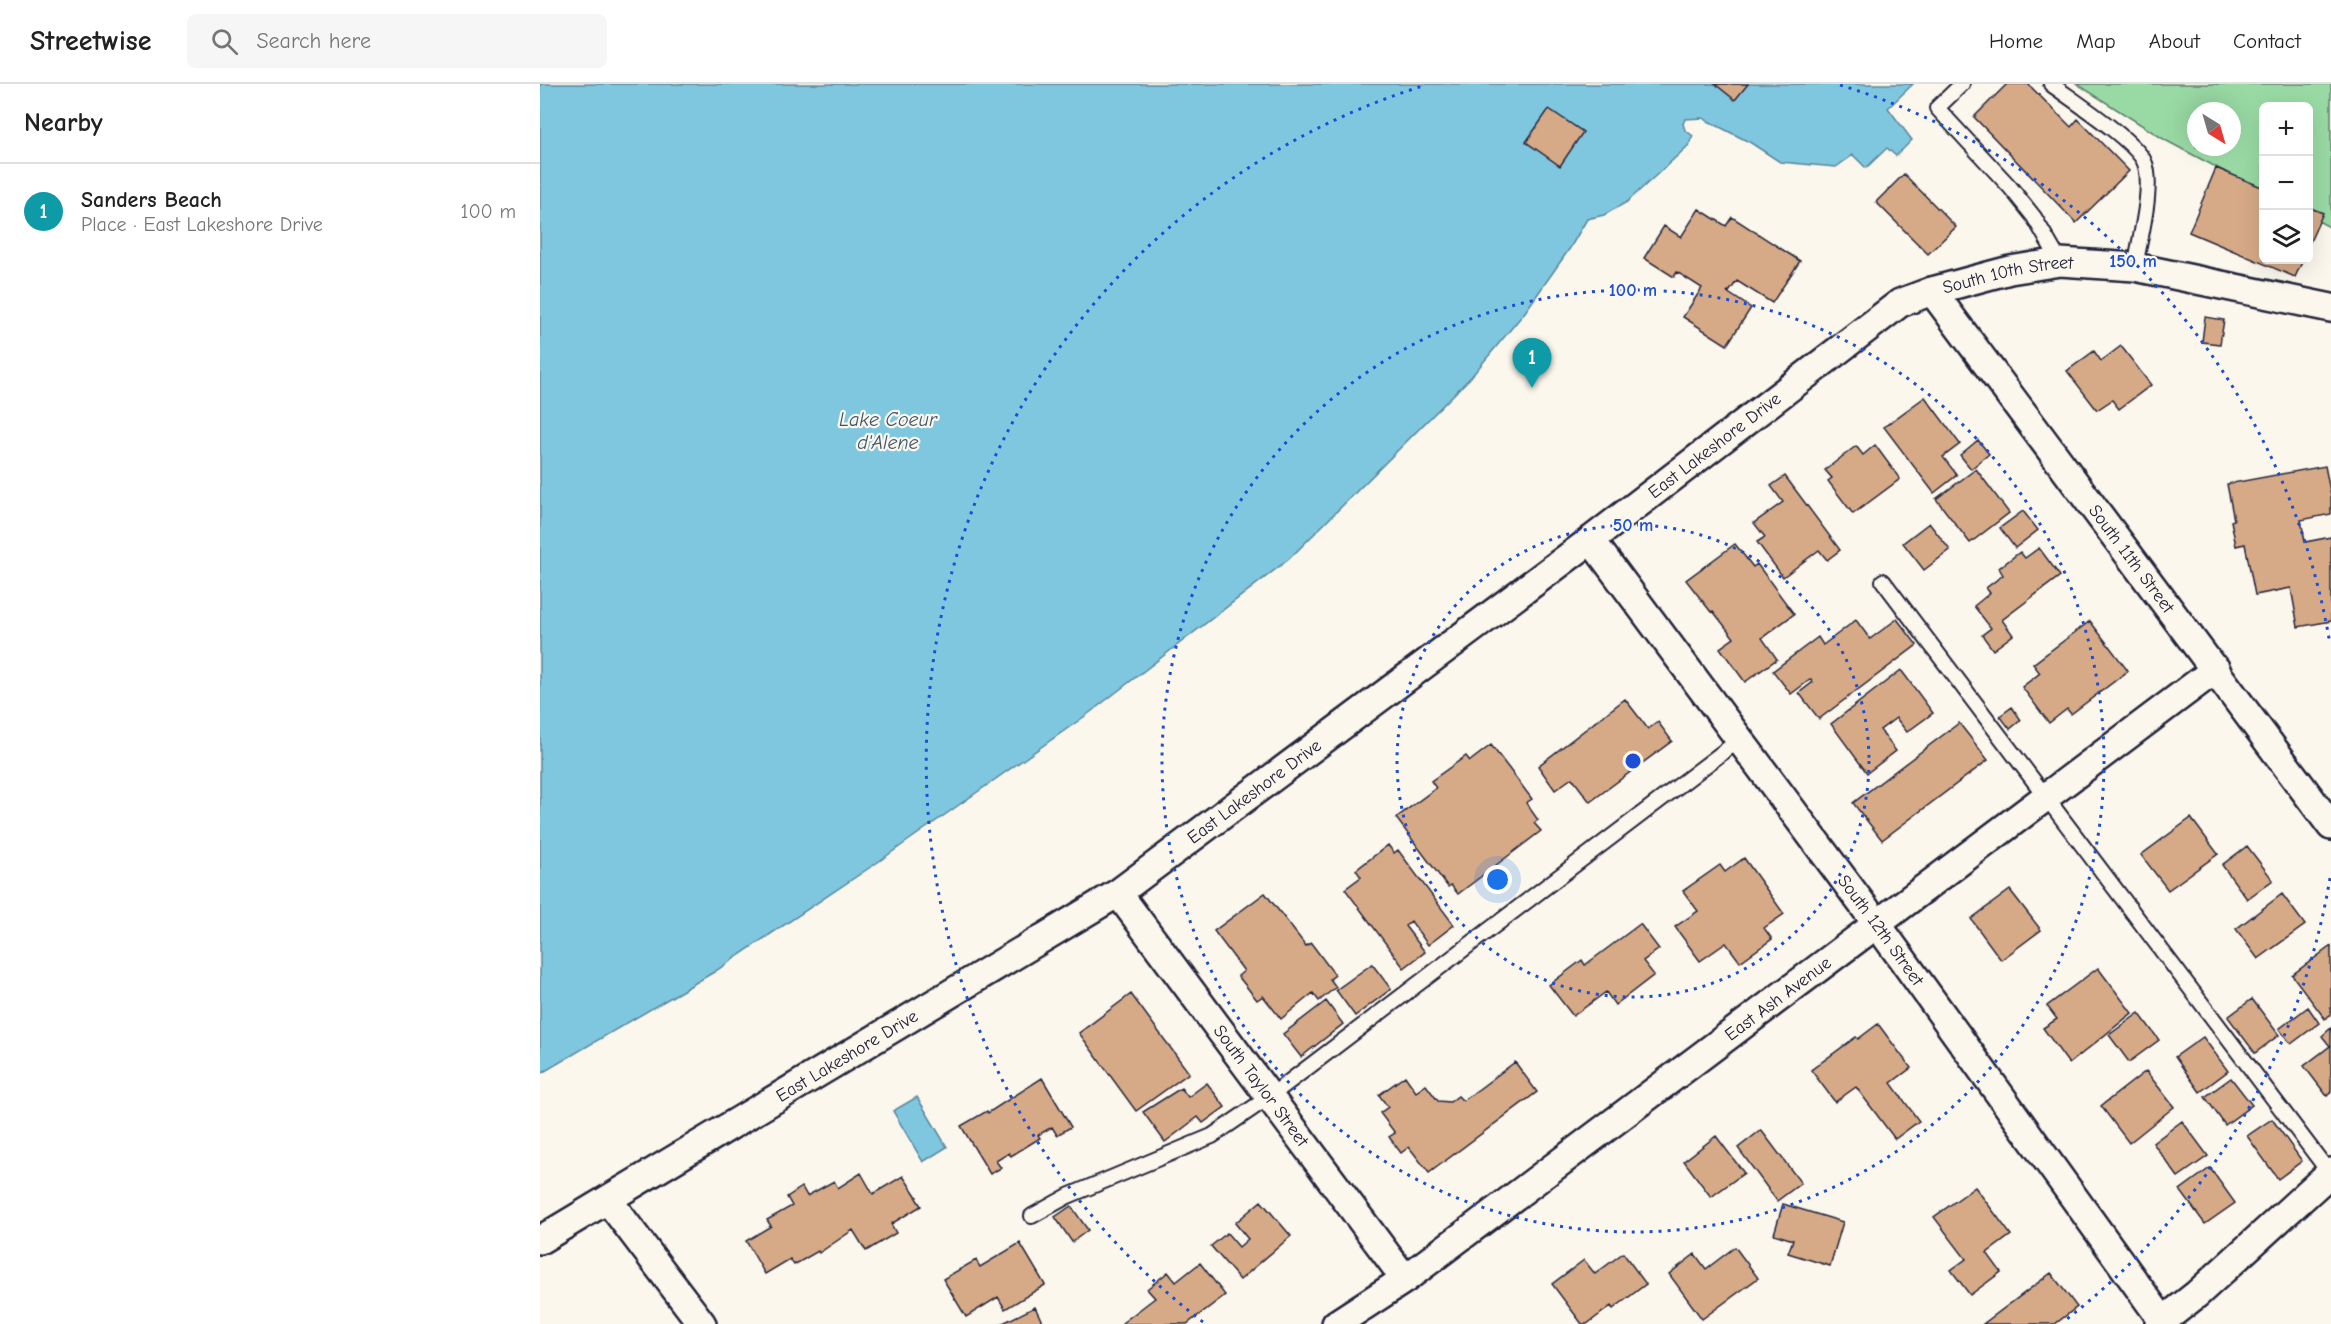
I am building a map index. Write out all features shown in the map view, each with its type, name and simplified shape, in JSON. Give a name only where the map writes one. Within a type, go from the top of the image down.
[{"type":"street","name":"South 10th Street","points":[[1932,291],[2010,270],[2060,262],[2135,267],[2331,308]]},
{"type":"street","name":"East Lakeshore Drive","points":[[540,1240],[1118,893],[1591,540],[1900,303],[1932,291]]},
{"type":"street","name":"South 11th Street","points":[[1932,291],[2331,826]]},
{"type":"street","name":"South 12th Street","points":[[1591,540],[1877,924],[2162,1323]]},
{"type":"street","name":"East Ash Avenue","points":[[1336,1324],[1405,1279],[2216,669]]},
{"type":"street","name":"South Taylor Street","points":[[1118,893],[1405,1279]]},
{"type":"street","points":[[2162,1323],[2330,1173]]},
{"type":"street","points":[[608,1200],[702,1324]]},
{"type":"lane","points":[[1962,84],[1937,108],[2010,187],[2034,217],[2060,262]]},
{"type":"lane","points":[[2050,84],[2122,139],[2144,162],[2149,191],[2135,267]]},
{"type":"lane","points":[[1883,581],[2330,1173]]},
{"type":"lane","points":[[1032,1216],[1068,1196],[1212,1136],[1269,1097],[1740,741]]},
{"type":"green space","points":[[2077,84],[2331,84],[2331,228],[2313,218],[2313,102],[2259,102],[2259,190],[2195,156],[2241,156],[2241,102],[2187,102],[2187,152]]},
{"type":"water","name":"Lake Coeur d'Alene","points":[[540,84],[1913,84],[1888,108],[1912,140],[1896,156],[1887,148],[1866,168],[1853,155],[1836,167],[1780,162],[1751,143],[1703,118],[1685,119],[1683,124],[1685,130],[1693,136],[1688,146],[1627,202],[1604,215],[1587,219],[1570,248],[1525,312],[1471,377],[1289,559],[1088,714],[878,862],[714,972],[540,1074]]},
{"type":"water","points":[[917,1097],[947,1147],[923,1162],[893,1111]]},
{"type":"building","points":[[1715,84],[1748,84],[1735,100]]},
{"type":"building","points":[[2007,84],[2028,84],[2071,127],[2078,119],[2129,171],[2076,223],[1974,117]]},
{"type":"building","points":[[1549,109],[1583,132],[1560,166],[1526,142]]},
{"type":"building","points":[[2216,168],[2259,186],[2259,262],[2189,232]]},
{"type":"building","points":[[1904,174],[1956,227],[1928,254],[1876,202]]},
{"type":"building","points":[[1699,209],[1726,226],[1732,217],[1800,261],[1772,303],[1737,281],[1727,292],[1751,308],[1727,345],[1683,317],[1702,288],[1677,272],[1674,277],[1644,258],[1664,226],[1681,237]]},
{"type":"building","points":[[2313,209],[2323,213],[2313,235]]},
{"type":"building","points":[[2264,264],[2301,264],[2295,277]]},
{"type":"building","points":[[2205,317],[2224,320],[2220,344],[2202,342]]},
{"type":"building","points":[[2121,346],[2151,385],[2119,409],[2112,400],[2097,410],[2067,371],[2094,351],[2101,361]]},
{"type":"building","points":[[1925,397],[1960,444],[1943,457],[1957,475],[1934,493],[1884,427]]},
{"type":"building","points":[[1978,440],[1989,454],[1971,469],[1960,455]]},
{"type":"building","points":[[1875,445],[1900,479],[1853,514],[1828,481],[1832,478],[1825,470],[1856,446],[1863,455]]},
{"type":"building","points":[[2325,466],[2331,496],[2331,514],[2301,520],[2305,542],[2331,537],[2331,621],[2298,627],[2291,588],[2255,595],[2245,544],[2236,546],[2227,484]]},
{"type":"building","points":[[1976,469],[2009,513],[1970,543],[1936,499]]},
{"type":"building","points":[[1785,476],[1840,550],[1827,560],[1819,550],[1783,577],[1757,542],[1765,537],[1754,523],[1783,502],[1771,486]]},
{"type":"building","points":[[2023,511],[2038,530],[2015,548],[2000,528]]},
{"type":"building","points":[[1929,523],[1950,550],[1924,570],[1903,543]]},
{"type":"building","points":[[1735,544],[1753,567],[1757,564],[1794,614],[1762,638],[1777,659],[1745,682],[1720,648],[1734,638],[1686,580]]},
{"type":"building","points":[[2039,548],[2060,576],[2002,620],[2013,635],[1993,650],[1982,635],[1991,628],[1974,606],[1990,593],[1986,588],[2003,575],[1999,568],[2020,552],[2025,558]]},
{"type":"building","points":[[1897,619],[1917,645],[1819,719],[1799,693],[1813,682],[1811,679],[1791,694],[1773,671],[1818,637],[1823,645],[1856,620],[1870,639]]},
{"type":"building","points":[[2090,621],[2128,671],[2071,714],[2067,709],[2049,723],[2022,687],[2040,673],[2033,664]]},
{"type":"building","points":[[1901,670],[1933,713],[1907,732],[1896,718],[1880,730],[1896,751],[1867,773],[1831,724]]},
{"type":"building","points":[[1625,699],[1648,729],[1658,722],[1672,741],[1590,802],[1572,778],[1555,790],[1538,766]]},
{"type":"building","points":[[2012,707],[2021,720],[2010,729],[2000,716]]},
{"type":"building","points":[[1959,723],[1988,760],[1882,840],[1853,803]]},
{"type":"building","points":[[1491,745],[1532,799],[1526,803],[1538,820],[1534,823],[1541,831],[1458,894],[1451,885],[1448,887],[1396,818],[1436,788],[1431,781],[1466,756],[1470,761]]},
{"type":"building","points":[[2191,818],[2218,854],[2168,890],[2141,855]]},
{"type":"building","points":[[1388,845],[1394,853],[1398,850],[1454,925],[1428,945],[1411,921],[1405,926],[1425,952],[1404,968],[1345,889],[1361,877],[1356,870]]},
{"type":"building","points":[[2247,846],[2273,880],[2247,899],[2222,865]]},
{"type":"building","points":[[1744,858],[1784,914],[1764,928],[1772,939],[1740,962],[1726,943],[1700,961],[1675,927],[1698,911],[1683,891],[1720,865],[1725,872]]},
{"type":"building","points":[[2010,890],[2041,930],[2001,960],[1971,919]]},
{"type":"building","points":[[1265,893],[1306,946],[1311,943],[1335,975],[1330,979],[1336,987],[1319,1001],[1313,993],[1281,1019],[1263,996],[1257,1000],[1238,976],[1244,971],[1214,931]]},
{"type":"building","points":[[2282,894],[2305,925],[2258,959],[2236,929]]},
{"type":"building","points":[[1640,924],[1659,949],[1643,961],[1654,975],[1615,1005],[1606,992],[1573,1016],[1549,985],[1582,960],[1585,965]]},
{"type":"building","points":[[2331,946],[2331,1014],[2325,1019],[2292,975]]},
{"type":"building","points":[[1372,964],[1391,989],[1355,1016],[1336,990]]},
{"type":"building","points":[[2098,968],[2132,1013],[2069,1064],[2043,1028],[2057,1019],[2047,1006]]},
{"type":"building","points":[[1131,994],[1189,1073],[1136,1111],[1079,1033]]},
{"type":"building","points":[[2252,999],[2279,1035],[2255,1053],[2228,1017]]},
{"type":"building","points":[[1326,1001],[1343,1024],[1301,1057],[1283,1034]]},
{"type":"building","points":[[2308,1007],[2319,1023],[2291,1044],[2279,1029]]},
{"type":"building","points":[[2139,1013],[2159,1040],[2129,1062],[2109,1035]]},
{"type":"building","points":[[1878,1024],[1911,1068],[1891,1083],[1919,1121],[1895,1139],[1856,1087],[1835,1102],[1811,1070]]},
{"type":"building","points":[[2331,1028],[2331,1092],[2327,1096],[2304,1066],[2330,1046],[2322,1036]]},
{"type":"building","points":[[2203,1037],[2228,1071],[2200,1092],[2175,1057]]},
{"type":"building","points":[[1515,1062],[1537,1092],[1429,1173],[1409,1147],[1401,1153],[1389,1137],[1395,1133],[1380,1113],[1388,1107],[1379,1095],[1405,1076],[1416,1092],[1426,1085],[1438,1101],[1450,1102],[1458,1096],[1463,1101]]},
{"type":"building","points":[[2146,1071],[2174,1107],[2129,1143],[2101,1106]]},
{"type":"building","points":[[1042,1078],[1071,1127],[1057,1135],[1052,1127],[1038,1135],[1040,1138],[1011,1156],[1009,1153],[996,1161],[1001,1168],[990,1174],[961,1126],[987,1111],[988,1113]]},
{"type":"building","points":[[2231,1078],[2252,1105],[2225,1125],[2205,1097]]},
{"type":"building","points":[[1207,1083],[1225,1107],[1203,1123],[1198,1117],[1165,1142],[1143,1112],[1181,1088],[1188,1097]]},
{"type":"building","points":[[2272,1119],[2302,1161],[2278,1179],[2247,1136]]},
{"type":"building","points":[[2182,1121],[2208,1156],[2178,1177],[2153,1143]]},
{"type":"building","points":[[1761,1130],[1801,1183],[1777,1201],[1738,1148]]},
{"type":"building","points":[[1716,1136],[1744,1173],[1711,1197],[1684,1161]]},
{"type":"building","points":[[2210,1168],[2235,1203],[2205,1224],[2180,1190]]},
{"type":"building","points":[[861,1173],[873,1194],[903,1176],[921,1206],[891,1224],[896,1233],[866,1251],[853,1230],[819,1253],[818,1251],[794,1265],[790,1259],[765,1274],[746,1241],[771,1226],[767,1220],[792,1206],[787,1197],[802,1187],[807,1196],[834,1181],[838,1188]]},
{"type":"building","points":[[1975,1187],[2011,1235],[1987,1253],[2001,1272],[1970,1295],[1951,1270],[1966,1259],[1934,1217]]},
{"type":"building","points":[[1261,1201],[1291,1236],[1240,1280],[1211,1246],[1227,1233],[1239,1247],[1248,1239],[1235,1223]]},
{"type":"building","points":[[1783,1204],[1843,1222],[1830,1266],[1788,1253],[1793,1240],[1774,1234]]},
{"type":"building","points":[[1071,1206],[1088,1230],[1072,1242],[1055,1217]]},
{"type":"building","points":[[1020,1243],[1045,1285],[1005,1309],[998,1297],[966,1317],[943,1279],[976,1260],[980,1267]]},
{"type":"building","points":[[1735,1247],[1758,1278],[1702,1319],[1669,1274],[1695,1254],[1706,1269]]},
{"type":"building","points":[[1623,1253],[1646,1284],[1613,1309],[1611,1306],[1587,1324],[1582,1324],[1552,1284],[1584,1260],[1595,1274]]},
{"type":"building","points":[[1200,1263],[1225,1295],[1187,1324],[1122,1323],[1155,1298],[1147,1289],[1168,1272],[1176,1282]]},
{"type":"building","points":[[2051,1273],[2077,1307],[2055,1324],[1983,1324]]},
{"type":"building","points":[[1035,1307],[1043,1324],[1001,1324]]},
{"type":"place","name":"Sanders Beach","points":[[1532,388]]}]
